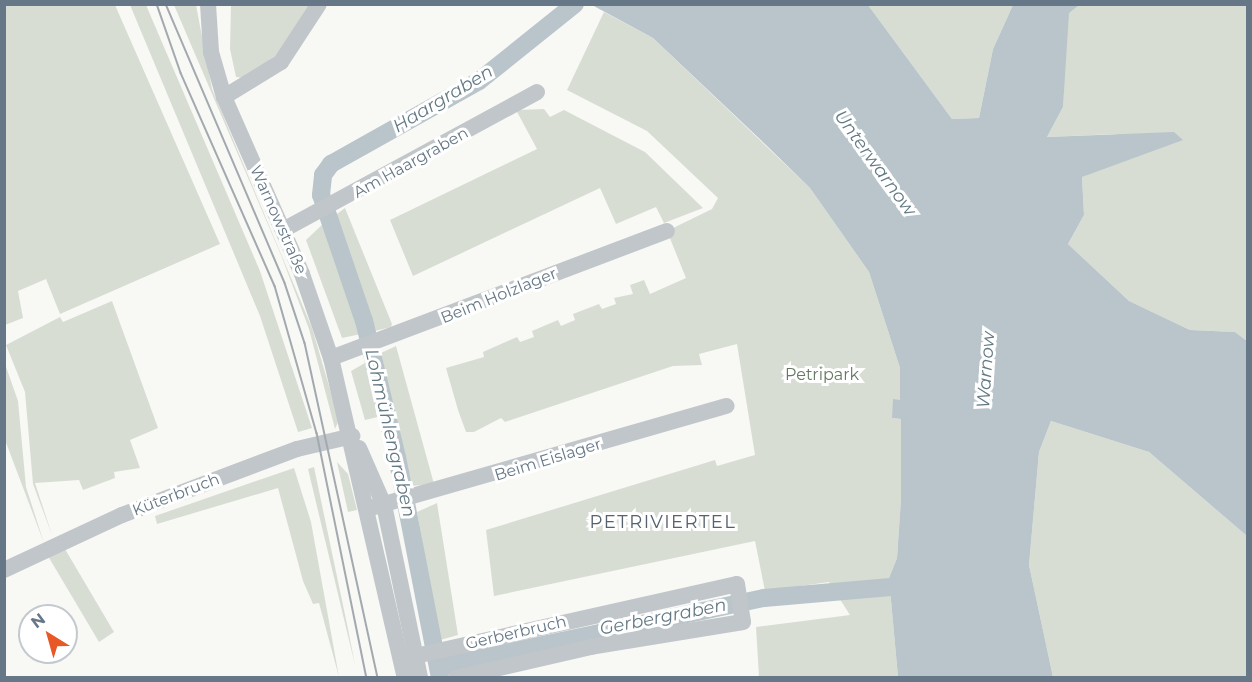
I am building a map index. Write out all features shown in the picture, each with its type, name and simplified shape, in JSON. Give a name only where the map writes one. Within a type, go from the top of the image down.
[{"type":"street","name":"Warnowstraße","points":[[208,4],[211,52],[224,98],[283,230],[331,358],[353,436],[367,509],[423,654]]},
{"type":"street","points":[[224,98],[281,62],[319,4]]},
{"type":"street","name":"Am Haargraben","points":[[283,230],[343,202],[537,92]]},
{"type":"street","name":"Beim Holzlager","points":[[331,358],[667,231]]},
{"type":"street","name":"Beim Eislager","points":[[367,509],[438,492],[728,406]]},
{"type":"street","name":"Warnowstraße","points":[[353,436],[390,503],[423,654],[420,678]]},
{"type":"street","name":"Küterbruch","points":[[4,570],[132,511],[297,449],[353,436]]},
{"type":"street","name":"Gerberbruch","points":[[423,654],[737,584],[743,622],[591,646],[456,678]]},
{"type":"street","name":"Warnowstraße","points":[[405,678],[423,654]]},
{"type":"green space","points":[[5,4],[115,5],[220,244],[60,314],[46,279],[18,291],[23,318],[5,325]]},
{"type":"green space","points":[[130,5],[146,5],[260,271],[312,428],[298,432],[260,316]]},
{"type":"green space","points":[[174,5],[196,5],[212,89],[312,328],[339,420],[335,429],[309,329],[281,255]]},
{"type":"green space","points":[[231,5],[312,5],[283,50],[245,78],[236,77],[230,49]]},
{"type":"green space","points":[[868,5],[1013,5],[993,49],[979,118],[952,119]]},
{"type":"green space","points":[[1067,5],[1247,5],[1247,341],[1235,332],[1190,330],[1129,301],[1068,244],[1084,215],[1082,177],[1126,157],[1116,134],[1047,137],[1063,107]]},
{"type":"green space","name":"Petripark","points":[[604,12],[653,38],[810,188],[869,272],[900,368],[900,400],[892,418],[901,419],[901,499],[897,558],[889,578],[898,677],[759,677],[756,627],[850,615],[829,582],[765,591],[755,541],[494,596],[486,530],[715,460],[717,466],[755,455],[737,344],[699,354],[702,365],[673,366],[505,422],[501,418],[474,432],[466,432],[458,410],[446,368],[484,357],[483,352],[517,337],[520,342],[534,337],[532,331],[558,320],[561,326],[575,320],[573,314],[599,304],[602,309],[616,304],[614,298],[633,294],[630,285],[644,280],[650,294],[686,278],[667,231],[712,209],[718,198],[647,131],[567,90]]},
{"type":"green space","points":[[544,109],[550,117],[564,110],[645,152],[703,208],[664,223],[656,207],[616,224],[600,188],[413,276],[390,220],[537,149],[516,110]]},
{"type":"green space","points":[[345,208],[392,324],[391,327],[375,331],[333,217]]},
{"type":"green space","points":[[324,223],[349,292],[361,334],[342,338],[306,240]]},
{"type":"green space","points":[[112,301],[158,428],[130,440],[140,468],[114,472],[115,478],[83,490],[79,480],[35,483],[52,535],[33,484],[25,392],[6,345],[60,317],[63,322]]},
{"type":"green space","points":[[396,346],[434,484],[411,486],[381,353]]},
{"type":"green space","points":[[4,361],[18,401],[26,487],[44,543],[5,440]]},
{"type":"green space","points":[[365,363],[382,416],[365,420],[351,371]]},
{"type":"green space","points":[[1051,421],[1149,452],[1247,536],[1247,677],[1053,677],[1029,565],[1039,452]]},
{"type":"green space","points":[[337,462],[348,474],[357,510],[348,512]]},
{"type":"green space","points":[[314,467],[348,629],[355,665],[308,469]]},
{"type":"green space","points":[[294,468],[311,522],[339,677],[319,603],[313,604],[303,581],[278,488],[157,524],[155,516]]},
{"type":"green space","points":[[437,503],[458,635],[440,640],[417,512]]},
{"type":"green space","points":[[62,544],[114,632],[99,642],[45,551]]},
{"type":"water","points":[[592,5],[868,5],[952,119],[979,118],[993,49],[1013,5],[1079,5],[1069,13],[1063,107],[1047,137],[1174,132],[1183,140],[1082,177],[1084,215],[1068,244],[1129,301],[1190,330],[1235,332],[1247,341],[1247,536],[1149,452],[1051,421],[1039,452],[1029,565],[1053,677],[898,677],[889,578],[897,558],[901,499],[901,419],[892,418],[893,399],[900,400],[900,368],[869,272],[810,188],[766,145],[653,38]]},
{"type":"waterway","name":"Lohmühlengraben","points":[[440,678],[397,457],[364,321],[321,195],[323,175],[331,164],[479,81],[575,4]]},
{"type":"waterway","name":"Gerbergraben","points":[[439,667],[764,598],[891,587]]},
{"type":"tram line","points":[[157,4],[181,73],[275,286],[317,433],[367,678]]},
{"type":"tram line","points":[[166,4],[285,283],[305,343],[378,678]]},
{"type":"district","name":"PETRIVIERTEL","points":[[663,522]]},
{"type":"water label","name":"Haargraben","points":[[443,99]]},
{"type":"water label","name":"Unterwarnow","points":[[875,163]]},
{"type":"water label","name":"Warnow","points":[[986,370]]}]
